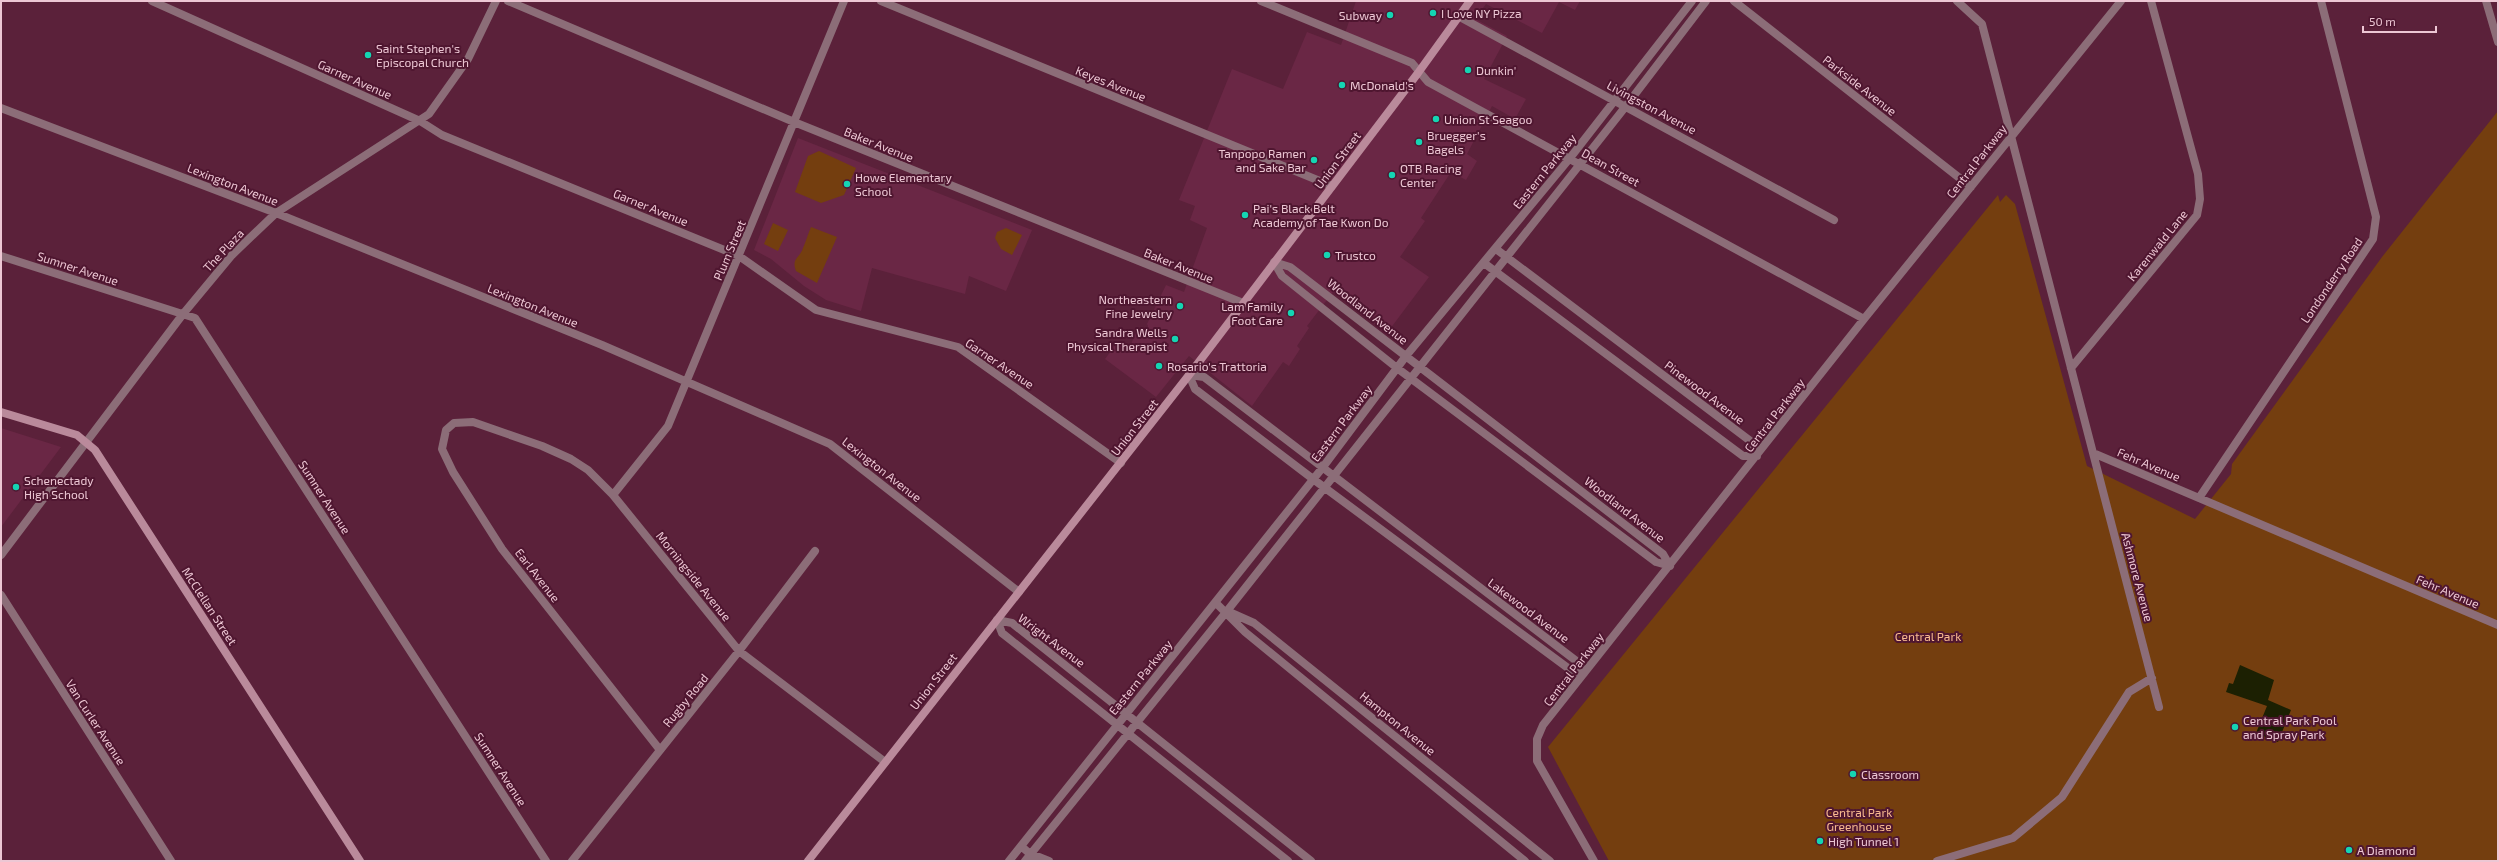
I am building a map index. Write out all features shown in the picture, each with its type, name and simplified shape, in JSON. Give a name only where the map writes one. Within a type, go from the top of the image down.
[{"type":"main road","name":"Union Street","points":[[808,861],[1189,375],[1242,303],[1418,73],[1470,1]]},
{"type":"main road","name":"McClellan Street","points":[[1,412],[77,435],[86,441],[99,456],[360,861]]},
{"type":"street","name":"Garner Avenue","points":[[152,1],[420,121],[442,135],[739,256],[816,310],[958,347],[1121,463]]},
{"type":"street","name":"The Plaza","points":[[1,555],[183,314],[232,256],[276,213],[429,114],[468,59],[496,1]]},
{"type":"street","name":"Baker Avenue","points":[[508,1],[794,122],[1242,303]]},
{"type":"street","name":"Plum Street","points":[[613,495],[668,426],[844,1]]},
{"type":"street","name":"Keyes Avenue","points":[[881,1],[1332,186]]},
{"type":"street","name":"Dean Street","points":[[1261,1],[1412,63],[1418,73],[1428,82],[1580,163],[1864,319]]},
{"type":"street","name":"Eastern Parkway","points":[[1009,861],[1323,467],[1406,356],[1570,158],[1692,1]]},
{"type":"street","name":"Eastern Parkway","points":[[1025,861],[1127,732],[1227,612],[1323,487],[1626,106],[1706,1]]},
{"type":"street","name":"Parkside Avenue","points":[[1734,1],[1971,187]]},
{"type":"street","points":[[1957,1],[1982,24],[2093,453]]},
{"type":"street","name":"Central Parkway","points":[[1594,861],[1537,761],[1536,750],[1544,725],[1864,319],[2121,1]]},
{"type":"street","name":"Karenwald Lane","points":[[2071,368],[2197,215],[2200,199],[2198,174],[2151,1]]},
{"type":"street","name":"Londonderry Road","points":[[2199,498],[2374,239],[2376,217],[2321,1]]},
{"type":"street","points":[[2486,1],[2498,42]]},
{"type":"street","name":"Livingston Avenue","points":[[1458,16],[1834,220]]},
{"type":"street","name":"Lexington Avenue","points":[[1,108],[276,213],[602,345],[686,383],[830,444],[1019,592]]},
{"type":"street","name":"Pinewood Avenue","points":[[1496,249],[1753,442],[1757,456]]},
{"type":"street","name":"Sumner Avenue","points":[[1,256],[195,318],[546,861]]},
{"type":"street","name":"Woodland Avenue","points":[[1274,262],[1290,267],[1420,366],[1663,554],[1670,566]]},
{"type":"street","name":"Woodland Avenue","points":[[1274,262],[1282,276],[1397,368],[1656,562],[1670,566]]},
{"type":"street","points":[[1484,263],[1743,456],[1757,456]]},
{"type":"street","name":"Lakewood Avenue","points":[[1189,375],[1204,377],[1579,663],[1584,673]]},
{"type":"street","name":"Lakewood Avenue","points":[[1189,375],[1195,389],[1249,428],[1323,487],[1572,671],[1584,673]]},
{"type":"street","points":[[1249,428],[1258,418]]},
{"type":"street","name":"Earl Avenue","points":[[477,423],[463,421],[454,423],[446,430],[442,449],[452,472],[502,548],[660,750]]},
{"type":"street","name":"Morningside Avenue","points":[[477,423],[571,458],[588,470],[613,495],[739,652],[885,762]]},
{"type":"street","name":"Fehr Avenue","points":[[2093,453],[2498,625]]},
{"type":"street","name":"Ashmore Avenue","points":[[2093,453],[2159,707]]},
{"type":"street","name":"Rugby Road","points":[[572,861],[739,652],[815,552]]},
{"type":"street","name":"Van Curler Avenue","points":[[1,595],[171,861]]},
{"type":"street","name":"Hampton Avenue","points":[[1216,603],[1227,612],[1245,632],[1525,861]]},
{"type":"street","name":"Hampton Avenue","points":[[1227,612],[1254,623],[1550,861]]},
{"type":"street","name":"Wright Avenue","points":[[1288,861],[1002,633],[997,620],[1012,622],[1311,861]]},
{"type":"street","points":[[1937,861],[2013,838],[2062,797],[2129,692],[2152,678]]},
{"type":"street","points":[[1021,846],[1038,861]]},
{"type":"street","points":[[1031,854],[1049,861]]},
{"type":"shaded area","points":[[1356,1],[1580,1],[1575,10],[1559,2],[1542,33],[1486,4],[1475,19],[1507,36],[1484,79],[1526,99],[1515,119],[1492,106],[1467,154],[1477,161],[1466,180],[1451,172],[1421,218],[1425,221],[1400,257],[1429,277],[1387,333],[1333,292],[1307,326],[1309,328],[1297,346],[1300,349],[1289,366],[1283,362],[1252,406],[1189,356],[1156,397],[1105,359],[1117,343],[1129,350],[1135,334],[1143,337],[1148,326],[1147,324],[1166,285],[1184,292],[1207,228],[1190,220],[1195,206],[1179,200],[1232,69],[1283,89],[1307,32],[1341,45]]},
{"type":"shaded area","name":"Howe Elementary School","points":[[798,138],[1032,230],[1006,291],[969,276],[965,294],[872,268],[861,311],[826,300],[804,286],[771,259],[754,250]]},
{"type":"shaded area","name":"Schenectady High School","points":[[1,428],[61,447],[1,527]]},
{"type":"shaded area","points":[[2240,665],[2274,680],[2268,700],[2291,710],[2278,742],[2256,733],[2267,706],[2226,692],[2229,683],[2233,684]]},
{"type":"green space","name":"Central Park","points":[[2498,111],[2498,861],[1609,861],[1548,747],[1998,195],[2000,202],[2006,195],[2015,204],[2087,466],[2195,519],[2231,474],[2232,464],[2382,257]]},
{"type":"green space","points":[[819,151],[856,168],[844,195],[821,203],[795,192],[808,156]]},
{"type":"green space","points":[[773,223],[788,230],[778,251],[764,244]]},
{"type":"green space","points":[[811,227],[837,237],[817,283],[796,271],[795,267],[795,261],[802,251]]},
{"type":"green space","points":[[1006,228],[1022,235],[1012,255],[1001,249],[995,238],[997,232]]},
{"type":"place","name":"I Love NY Pizza","points":[[1433,13]]},
{"type":"place","name":"Subway","points":[[1390,15]]},
{"type":"place","name":"Saint Stephen's Episcopal Church","points":[[368,55]]},
{"type":"place","name":"Dunkin'","points":[[1468,70]]},
{"type":"place","name":"McDonald's","points":[[1342,85]]},
{"type":"place","name":"Union St Seagoo","points":[[1436,119]]},
{"type":"place","name":"Bruegger's Bagels","points":[[1419,142]]},
{"type":"place","name":"Tanpopo Ramen and Sake Bar","points":[[1314,160]]},
{"type":"place","name":"OTB Racing Center","points":[[1392,175]]},
{"type":"place","name":"Howe Elementary School","points":[[847,184]]},
{"type":"place","name":"Pai's Black Belt Academy of Tae Kwon Do","points":[[1245,215]]},
{"type":"place","name":"Trustco","points":[[1327,255]]},
{"type":"place","name":"Northeastern Fine Jewelry","points":[[1180,306]]},
{"type":"place","name":"Lam Family Foot Care","points":[[1291,313]]},
{"type":"place","name":"Sandra Wells Physical Therapist","points":[[1175,339]]},
{"type":"place","name":"Rosario's Trattoria","points":[[1159,366]]},
{"type":"place","name":"Schenectady High School","points":[[16,487]]},
{"type":"place","name":"Central Park Pool and Spray Park","points":[[2235,727]]},
{"type":"place","name":"Classroom","points":[[1853,774]]},
{"type":"place","name":"High Tunnel 1","points":[[1820,841]]},
{"type":"place","name":"A Diamond","points":[[2349,850]]},
{"type":"park label","name":"Central Park Greenhouse","points":[[1859,819]]}]
